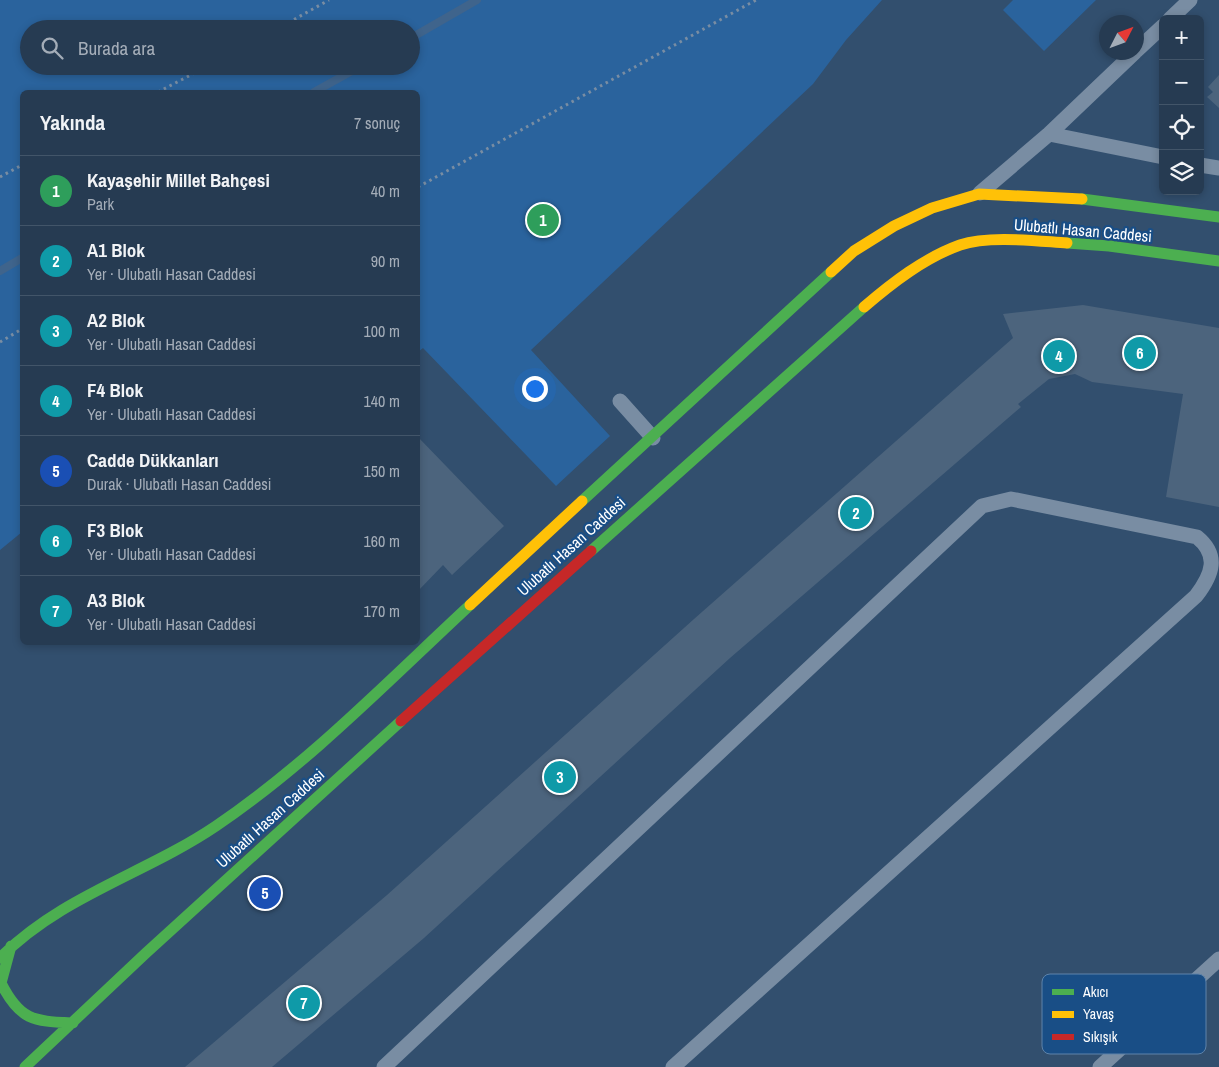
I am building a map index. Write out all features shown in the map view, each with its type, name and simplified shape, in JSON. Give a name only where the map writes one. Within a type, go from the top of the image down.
[{"type":"main road","name":"Ulubatlı Hasan Caddesi","points":[[0,958],[10,946],[71,903],[169,855],[222,824],[280,779],[653,438],[854,251],[894,226],[932,208],[979,194],[1072,198],[1219,217]]},
{"type":"main road","name":"Ulubatlı Hasan Caddesi","points":[[25,1067],[73,1024],[146,953],[470,658],[865,306],[914,268],[961,245],[1011,239],[1109,246],[1219,261]]},
{"type":"main road","points":[[10,946],[1,983],[10,1001],[22,1013],[41,1021],[73,1024]]},
{"type":"lane","points":[[1174,15],[1190,0]]},
{"type":"lane","points":[[1144,44],[1159,30]]},
{"type":"lane","points":[[979,194],[1049,134],[1128,60]]},
{"type":"lane","points":[[1049,134],[1159,156]]},
{"type":"lane","points":[[1204,165],[1219,168]]},
{"type":"lane","points":[[620,401],[653,438]]},
{"type":"lane","points":[[384,1067],[982,506],[1011,499],[1198,537],[1208,544],[1214,556],[1215,566],[1208,581],[1196,596],[673,1067]]},
{"type":"lane","points":[[1202,974],[1219,958]]},
{"type":"lane","points":[[1100,1067],[1114,1054]]},
{"type":"path","points":[[293,20],[330,0]]},
{"type":"path","points":[[420,186],[749,2],[756,0]]},
{"type":"path","points":[[162,90],[191,75]]},
{"type":"path","points":[[0,177],[20,166]]},
{"type":"path","points":[[0,342],[20,331]]},
{"type":"shaded area","points":[[0,0],[882,0],[846,40],[813,84],[531,350],[610,436],[556,486],[423,348],[420,350],[420,90],[20,90],[20,534],[0,550]]},
{"type":"shaded area","points":[[1013,0],[1096,0],[1044,51],[1003,10]]},
{"type":"building","points":[[1219,75],[1219,108],[1207,97],[1213,92],[1208,87]]},
{"type":"building","points":[[1083,305],[1219,328],[1219,507],[1166,497],[1183,394],[1092,382],[1075,374],[1049,379],[1018,404],[1021,407],[730,658],[424,938],[272,1067],[185,1067],[387,895],[694,619],[1013,338],[1003,314]]},
{"type":"building","points":[[420,439],[504,526],[452,575],[443,565],[420,589]]},
{"type":"waterway","points":[[420,33],[477,0]]},
{"type":"waterway","points":[[318,90],[345,75]]},
{"type":"waterway","points":[[0,271],[20,259]]},
{"type":"traffic: fast","points":[[1082,199],[1219,217]]},
{"type":"traffic: fast","points":[[1067,243],[1109,246],[1219,261]]},
{"type":"traffic: fast","points":[[582,501],[831,272]]},
{"type":"traffic: fast","points":[[591,551],[864,307]]},
{"type":"traffic: fast","points":[[0,958],[24,936],[50,918],[76,902],[189,843],[250,802],[316,748],[470,605]]},
{"type":"traffic: fast","points":[[25,1067],[146,953],[401,721]]},
{"type":"traffic: fast","points":[[11,946],[1,983],[15,1005],[22,1012],[38,1019],[73,1023]]},
{"type":"traffic: slow","points":[[831,272],[854,251],[894,226],[932,208],[979,194],[1082,199]]},
{"type":"traffic: slow","points":[[864,307],[897,280],[921,264],[960,245],[998,239],[1067,243]]},
{"type":"traffic: slow","points":[[470,605],[582,501]]},
{"type":"traffic: jam","points":[[401,721],[591,551]]},
{"type":"place","name":"Kayaşehir Millet Bahçesi","points":[[543,220]]},
{"type":"place","name":"F3 Blok","points":[[1140,353]]},
{"type":"place","name":"F4 Blok","points":[[1059,356]]},
{"type":"place","name":"A1 Blok","points":[[856,513]]},
{"type":"place","name":"A2 Blok","points":[[560,777]]},
{"type":"place","name":"Cadde Dükkanları","points":[[265,893]]},
{"type":"place","name":"A3 Blok","points":[[304,1003]]}]
